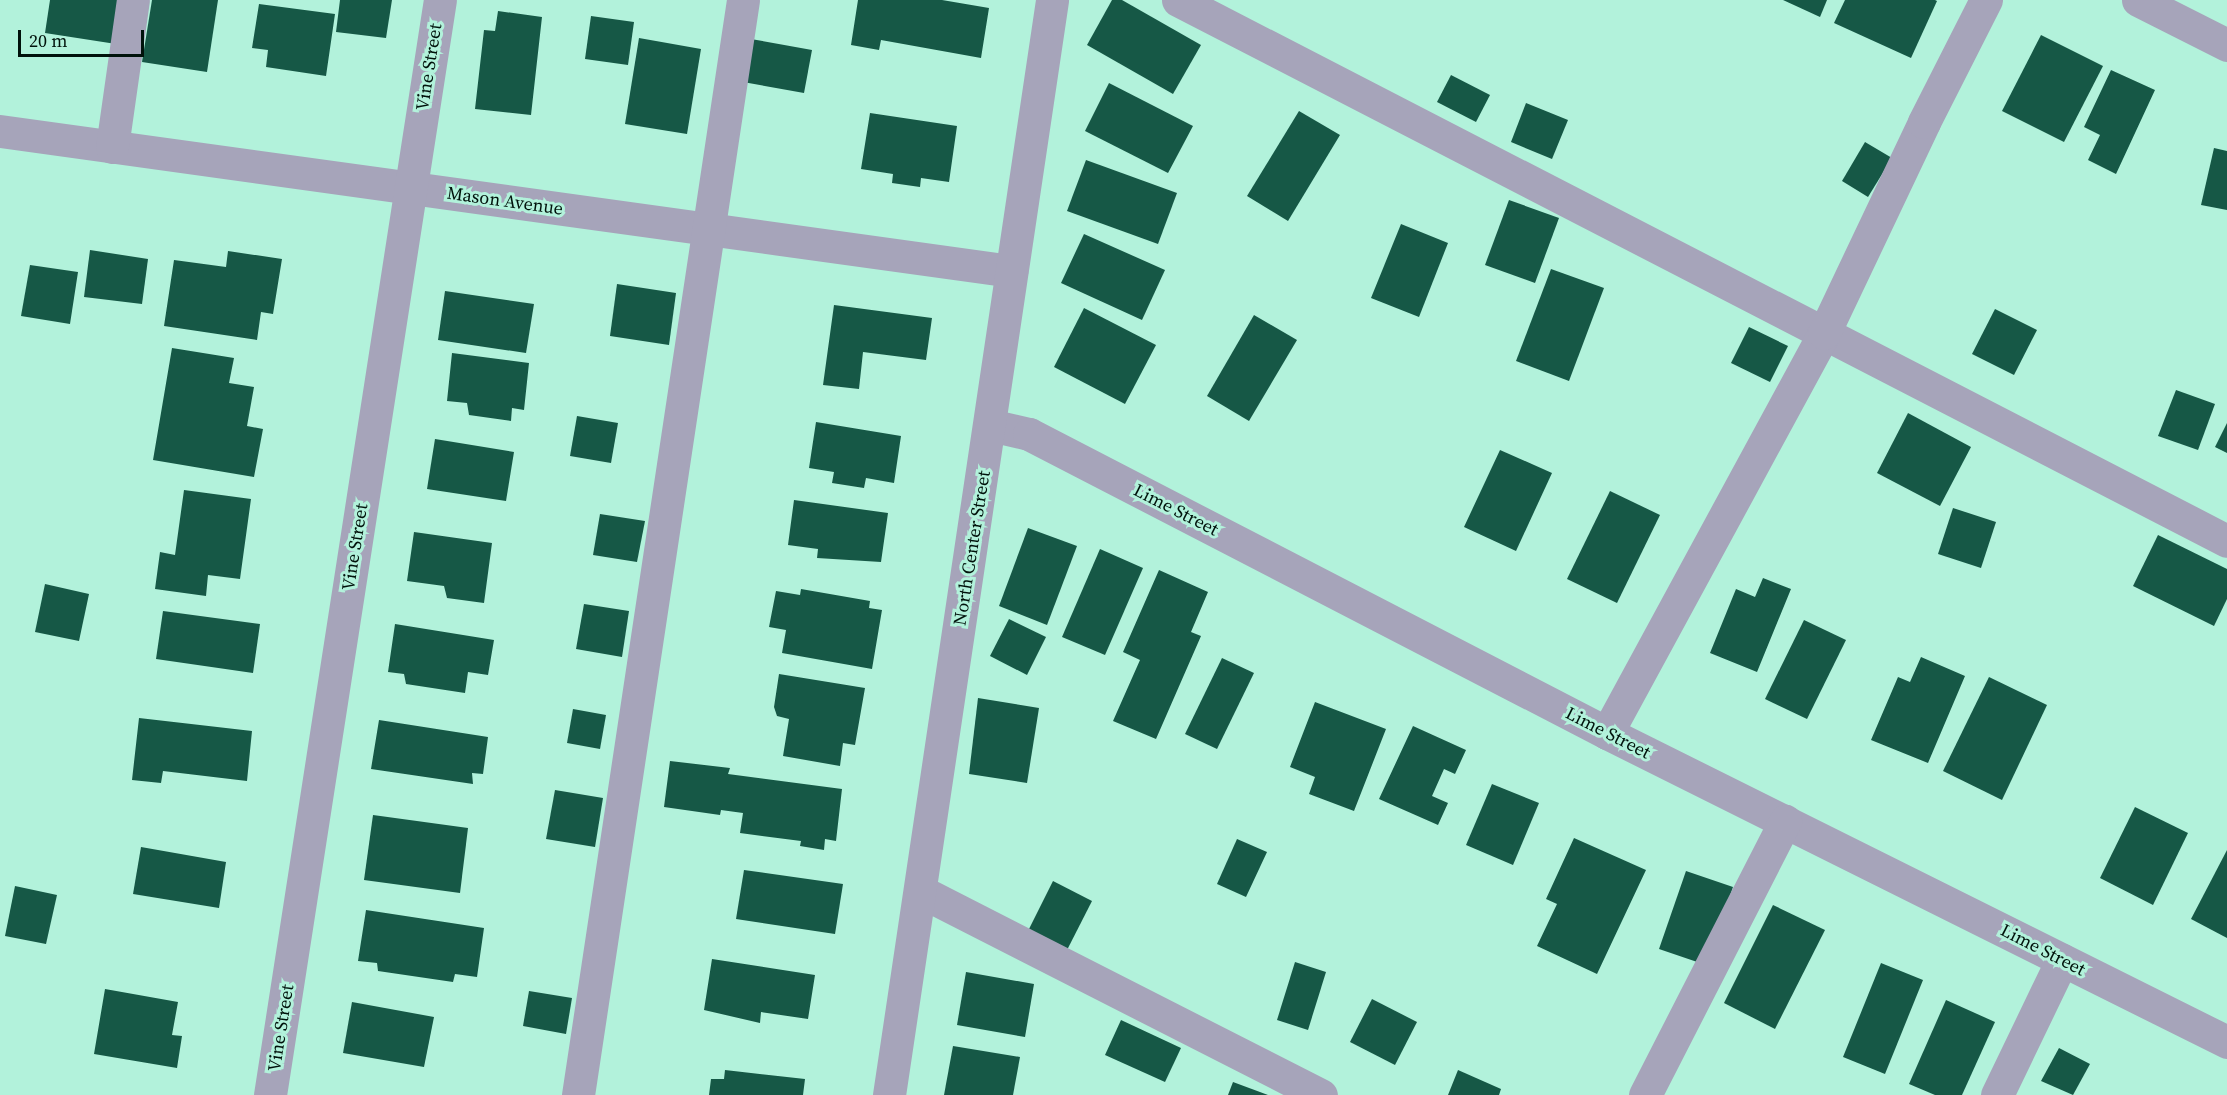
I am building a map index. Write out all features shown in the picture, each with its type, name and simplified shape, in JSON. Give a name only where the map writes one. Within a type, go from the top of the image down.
[{"type":"street","points":[[112,147],[133,0]]},
{"type":"street","name":"Vine Street","points":[[270,1095],[440,0]]},
{"type":"street","points":[[578,1095],[743,0]]},
{"type":"street","name":"North Center Street","points":[[889,1095],[1052,0]]},
{"type":"street","points":[[1178,0],[2227,541]]},
{"type":"street","points":[[1607,733],[1824,333],[1924,122],[1986,0]]},
{"type":"street","points":[[2138,0],[2227,45]]},
{"type":"street","name":"Mason Avenue","points":[[0,131],[1011,271]]},
{"type":"street","name":"Lime Street","points":[[990,425],[1029,434],[1607,733],[2227,1042]]},
{"type":"street","points":[[1645,1095],[1785,821]]},
{"type":"street","points":[[920,891],[1321,1095]]},
{"type":"street","points":[[1997,1095],[2062,960]]},
{"type":"building","points":[[50,0],[122,0],[116,44],[45,33]]},
{"type":"building","points":[[152,0],[218,0],[207,72],[142,62]]},
{"type":"building","points":[[340,0],[392,0],[386,38],[336,32]]},
{"type":"building","points":[[858,0],[942,0],[989,8],[981,58],[881,40],[879,50],[851,45]]},
{"type":"building","points":[[1112,0],[1122,0],[1201,45],[1173,94],[1087,45]]},
{"type":"building","points":[[1783,0],[1827,0],[1820,17]]},
{"type":"building","points":[[1845,0],[1937,1],[1911,58],[1834,23]]},
{"type":"building","points":[[259,4],[335,14],[326,76],[266,67],[268,50],[252,48]]},
{"type":"building","points":[[498,11],[542,17],[531,115],[475,109],[484,30],[495,31]]},
{"type":"building","points":[[591,16],[634,22],[628,65],[585,59]]},
{"type":"building","points":[[2041,35],[2103,66],[2064,142],[2002,111]]},
{"type":"building","points":[[639,38],[701,49],[687,134],[625,124]]},
{"type":"building","points":[[751,39],[812,50],[804,93],[743,82]]},
{"type":"building","points":[[2111,70],[2155,90],[2116,174],[2088,160],[2100,135],[2084,127]]},
{"type":"building","points":[[1451,75],[1490,95],[1476,122],[1437,102]]},
{"type":"building","points":[[1109,83],[1193,126],[1168,173],[1085,131]]},
{"type":"building","points":[[1526,103],[1568,120],[1552,159],[1511,142]]},
{"type":"building","points":[[1299,111],[1340,135],[1288,221],[1247,196]]},
{"type":"building","points":[[870,113],[957,126],[949,182],[921,178],[920,187],[892,183],[893,174],[861,169]]},
{"type":"building","points":[[1865,142],[1892,158],[1868,197],[1842,181]]},
{"type":"building","points":[[2214,148],[2227,151],[2227,210],[2201,205]]},
{"type":"building","points":[[1086,160],[1177,193],[1158,244],[1067,211]]},
{"type":"building","points":[[1509,200],[1559,218],[1535,283],[1485,265]]},
{"type":"building","points":[[1401,224],[1448,243],[1419,317],[1371,298]]},
{"type":"building","points":[[1084,234],[1165,270],[1142,320],[1061,283]]},
{"type":"building","points":[[90,250],[148,259],[142,304],[84,297]]},
{"type":"building","points":[[228,251],[282,259],[273,314],[261,312],[257,340],[164,326],[174,260],[226,267]]},
{"type":"building","points":[[30,265],[78,272],[70,324],[21,316]]},
{"type":"building","points":[[1551,269],[1604,288],[1569,381],[1516,361]]},
{"type":"building","points":[[617,284],[676,293],[669,345],[610,336]]},
{"type":"building","points":[[445,291],[534,304],[526,353],[438,340]]},
{"type":"building","points":[[834,305],[932,318],[926,360],[863,352],[859,389],[823,385]]},
{"type":"building","points":[[1084,308],[1156,345],[1125,404],[1054,367]]},
{"type":"building","points":[[1995,309],[2037,330],[2014,375],[1972,354]]},
{"type":"building","points":[[1254,315],[1297,340],[1249,421],[1207,396]]},
{"type":"building","points":[[1749,327],[1788,346],[1770,382],[1731,363]]},
{"type":"building","points":[[172,348],[234,358],[229,383],[254,387],[247,426],[263,429],[254,477],[153,460]]},
{"type":"building","points":[[452,353],[529,363],[524,410],[512,408],[511,421],[469,415],[467,403],[447,401]]},
{"type":"building","points":[[2176,390],[2215,404],[2198,450],[2158,436]]},
{"type":"building","points":[[1908,413],[1971,447],[1940,506],[1877,473]]},
{"type":"building","points":[[577,416],[618,423],[611,463],[570,456]]},
{"type":"building","points":[[816,422],[901,436],[894,483],[866,478],[864,488],[832,483],[834,472],[809,468]]},
{"type":"building","points":[[2227,423],[2227,453],[2215,447]]},
{"type":"building","points":[[435,439],[514,452],[506,501],[427,489]]},
{"type":"building","points":[[1500,450],[1552,473],[1516,551],[1464,527]]},
{"type":"building","points":[[184,490],[251,499],[240,579],[208,575],[206,596],[155,589],[160,552],[175,555]]},
{"type":"building","points":[[1610,491],[1660,515],[1617,603],[1567,579]]},
{"type":"building","points":[[794,500],[888,513],[881,562],[817,558],[818,549],[788,545]]},
{"type":"building","points":[[1953,508],[1996,522],[1981,568],[1938,554]]},
{"type":"building","points":[[600,514],[645,521],[637,562],[593,555]]},
{"type":"building","points":[[1028,528],[1077,546],[1047,625],[999,606]]},
{"type":"building","points":[[414,532],[492,543],[484,603],[447,598],[444,586],[407,581]]},
{"type":"building","points":[[2158,535],[2227,569],[2227,599],[2214,626],[2133,586]]},
{"type":"building","points":[[1100,549],[1143,568],[1105,655],[1062,637]]},
{"type":"building","points":[[1159,570],[1208,592],[1191,632],[1201,636],[1156,739],[1113,721],[1140,660],[1123,652]]},
{"type":"building","points":[[1763,578],[1791,589],[1757,672],[1710,653],[1736,589],[1755,597]]},
{"type":"building","points":[[45,584],[89,594],[79,641],[35,632]]},
{"type":"building","points":[[801,589],[870,601],[869,608],[882,610],[872,669],[782,653],[786,630],[769,627],[776,591],[800,595]]},
{"type":"building","points":[[584,604],[629,611],[622,657],[576,649]]},
{"type":"building","points":[[163,611],[260,624],[253,673],[156,659]]},
{"type":"building","points":[[1009,619],[1046,637],[1027,675],[990,656]]},
{"type":"building","points":[[1804,620],[1846,640],[1807,719],[1765,699]]},
{"type":"building","points":[[395,624],[494,640],[488,675],[468,672],[465,693],[406,684],[404,674],[388,672]]},
{"type":"building","points":[[1921,657],[1965,676],[1928,763],[1871,740],[1898,677],[1910,682]]},
{"type":"building","points":[[1222,658],[1254,673],[1217,749],[1185,734]]},
{"type":"building","points":[[779,674],[865,688],[855,745],[843,743],[840,766],[783,756],[789,719],[777,716],[774,707]]},
{"type":"building","points":[[1989,677],[2047,705],[2002,800],[1943,771]]},
{"type":"building","points":[[978,698],[1039,708],[1027,783],[969,774]]},
{"type":"building","points":[[1315,702],[1386,729],[1354,811],[1309,794],[1315,777],[1290,767]]},
{"type":"building","points":[[573,709],[606,715],[600,749],[567,743]]},
{"type":"building","points":[[139,718],[252,731],[247,781],[163,771],[161,783],[132,780]]},
{"type":"building","points":[[379,720],[488,737],[483,774],[472,773],[473,784],[371,769]]},
{"type":"building","points":[[1413,726],[1466,750],[1455,774],[1444,769],[1432,796],[1448,803],[1438,825],[1379,799]]},
{"type":"building","points":[[670,761],[730,768],[728,774],[842,789],[836,841],[825,839],[824,850],[800,846],[801,841],[740,833],[743,813],[721,810],[720,815],[664,807]]},
{"type":"building","points":[[1492,784],[1539,803],[1513,865],[1466,845]]},
{"type":"building","points":[[555,790],[603,798],[595,847],[546,839]]},
{"type":"building","points":[[2135,807],[2188,833],[2153,905],[2100,878]]},
{"type":"building","points":[[373,815],[468,828],[460,893],[364,880]]},
{"type":"building","points":[[1574,838],[1646,870],[1597,974],[1537,946],[1557,904],[1546,899]]},
{"type":"building","points":[[1237,839],[1267,852],[1246,897],[1217,884]]},
{"type":"building","points":[[141,847],[226,862],[219,908],[133,894]]},
{"type":"building","points":[[2227,850],[2227,938],[2191,919]]},
{"type":"building","points":[[744,870],[843,884],[835,934],[736,919]]},
{"type":"building","points":[[1686,871],[1733,887],[1706,965],[1659,949]]},
{"type":"building","points":[[1053,881],[1092,901],[1065,954],[1026,935]]},
{"type":"building","points":[[15,886],[57,895],[46,944],[5,936]]},
{"type":"building","points":[[1773,905],[1825,930],[1775,1029],[1724,1003]]},
{"type":"building","points":[[366,910],[484,928],[477,977],[455,974],[453,982],[378,971],[377,963],[358,961]]},
{"type":"building","points":[[712,959],[815,975],[808,1019],[761,1012],[760,1023],[704,1010]]},
{"type":"building","points":[[1295,962],[1326,972],[1308,1030],[1277,1020]]},
{"type":"building","points":[[1881,963],[1923,980],[1885,1074],[1843,1057]]},
{"type":"building","points":[[966,972],[1034,984],[1025,1037],[957,1025]]},
{"type":"building","points":[[105,989],[178,1002],[172,1035],[182,1036],[177,1068],[94,1054]]},
{"type":"building","points":[[529,991],[572,998],[566,1034],[523,1026]]},
{"type":"building","points":[[1372,999],[1417,1022],[1395,1065],[1350,1042]]},
{"type":"building","points":[[1946,1000],[1995,1022],[1962,1095],[1935,1095],[1909,1084]]},
{"type":"building","points":[[352,1002],[434,1017],[424,1067],[343,1053]]},
{"type":"building","points":[[1121,1020],[1181,1048],[1165,1082],[1105,1055]]},
{"type":"building","points":[[953,1046],[1020,1057],[1013,1095],[944,1095]]},
{"type":"building","points":[[2059,1048],[2090,1064],[2073,1095],[2041,1081]]},
{"type":"building","points":[[725,1070],[805,1079],[803,1095],[709,1095],[711,1079],[724,1079]]},
{"type":"building","points":[[1458,1070],[1501,1089],[1499,1095],[1448,1095]]},
{"type":"building","points":[[1233,1082],[1268,1095],[1228,1095]]}]
